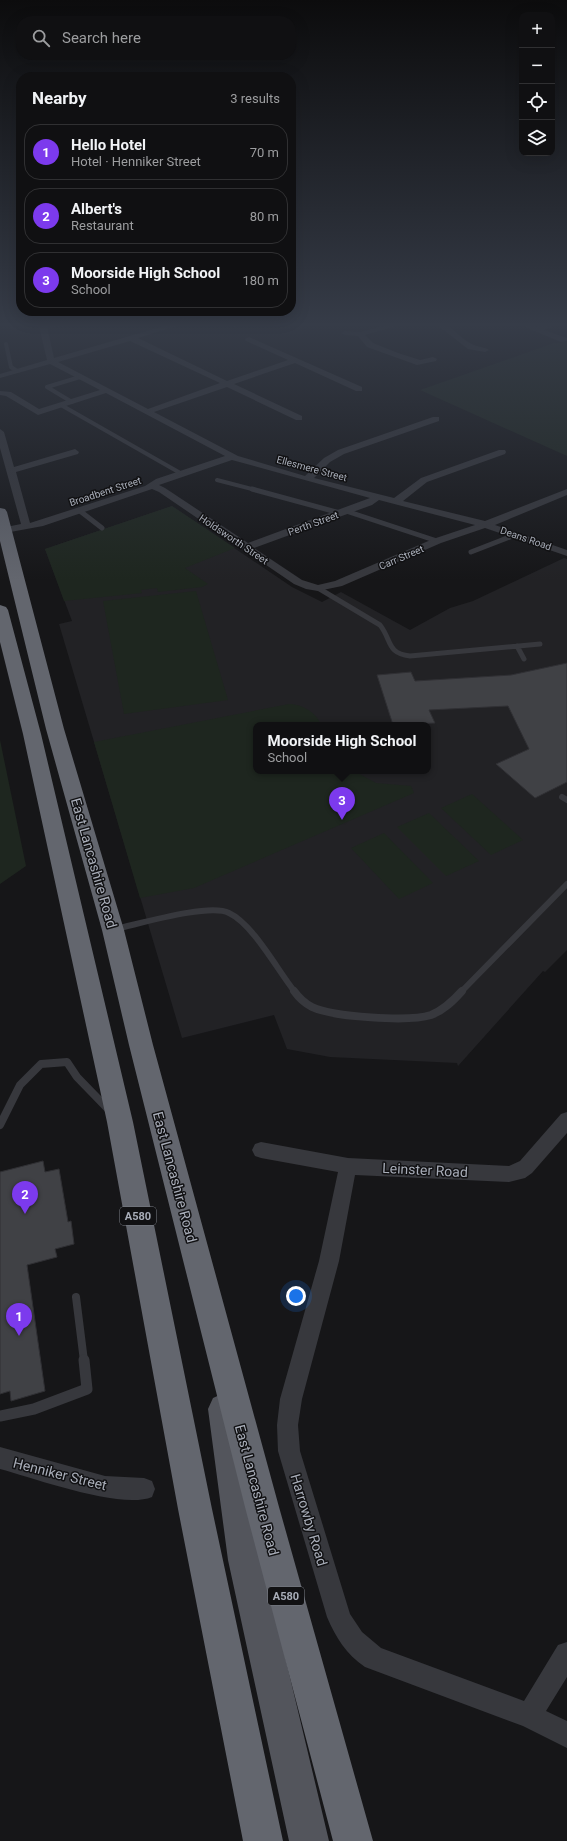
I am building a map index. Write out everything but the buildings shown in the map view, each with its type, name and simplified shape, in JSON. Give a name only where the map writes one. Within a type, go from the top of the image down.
[{"type":"highway","name":"East Lancashire Road","points":[[2,521],[55,729],[113,930],[141,1045],[220,1350],[353,1841]]},
{"type":"highway","name":"A580","points":[[0,610],[4,641],[32,734],[120,1122],[260,1836]]},
{"type":"main road","points":[[220,1350],[225,1422],[245,1560],[309,1841]]},
{"type":"street","points":[[31,408],[38,412],[51,408]]},
{"type":"street","name":"Ellesmere Street","points":[[138,408],[232,457],[307,479],[484,524]]},
{"type":"street","points":[[146,412],[158,408]]},
{"type":"street","points":[[278,408],[299,418]]},
{"type":"street","points":[[307,479],[327,460],[341,452],[436,419]]},
{"type":"street","points":[[0,432],[26,526]]},
{"type":"street","points":[[10,471],[76,452]]},
{"type":"street","points":[[397,501],[424,480],[502,452]]},
{"type":"street","name":"Broadbent Street","points":[[2,521],[26,526],[40,524],[152,486],[159,481],[232,457]]},
{"type":"street","name":"Holdsworth Street","points":[[152,486],[162,490],[298,582],[310,587],[318,588]]},
{"type":"street","name":"Carr Street","points":[[318,588],[338,584],[437,542],[566,493]]},
{"type":"street","name":"Perth Street","points":[[247,547],[369,503],[378,497]]},
{"type":"street","name":"Deans Road","points":[[484,524],[567,553]]},
{"type":"street","name":"Leinster Road","points":[[261,1150],[348,1166],[509,1174],[519,1172],[526,1166],[567,1120]]},
{"type":"street","name":"Harrowby Road","points":[[348,1166],[329,1261],[286,1422],[286,1435],[289,1451],[332,1598],[345,1631],[363,1652],[384,1663],[529,1716],[567,1735]]},
{"type":"street","name":"Henniker Street","points":[[0,1458],[105,1487],[144,1489]]},
{"type":"street","points":[[529,1716],[567,1654]]},
{"type":"lane","points":[[66,408],[182,474]]},
{"type":"lane","points":[[217,480],[343,512],[437,542]]},
{"type":"lane","points":[[80,511],[102,528]]},
{"type":"lane","points":[[471,552],[515,534]]},
{"type":"lane","points":[[318,588],[384,628],[391,648],[397,654],[410,656],[540,644]]},
{"type":"lane","points":[[518,646],[524,659]]},
{"type":"lane","points":[[113,930],[210,910],[227,912],[234,915],[250,932],[290,987],[305,1003],[316,1009],[330,1012],[410,1019],[438,1013],[447,1007],[567,884]]},
{"type":"lane","points":[[0,1124],[20,1085],[41,1064],[67,1062],[78,1077],[120,1122]]},
{"type":"lane","points":[[0,1416],[46,1406],[87,1389],[76,1297]]},
{"type":"shaded area","points":[[460,408],[567,408],[567,456]]},
{"type":"shaded area","points":[[172,506],[292,587],[322,602],[341,592],[410,630],[450,608],[473,601],[564,558],[567,559],[567,950],[545,972],[543,971],[458,1066],[457,1063],[330,1057],[287,1049],[274,1015],[182,1038],[59,624],[72,621],[45,549]]},
{"type":"shaded area","points":[[172,506],[235,548],[185,568],[208,584],[202,587],[158,592],[157,588],[141,590],[142,593],[64,601],[45,549]]},
{"type":"shaded area","points":[[196,591],[228,700],[124,714],[103,601]]},
{"type":"shaded area","points":[[294,704],[304,707],[313,713],[320,722],[253,722],[253,774],[360,774],[376,783],[411,786],[414,793],[194,888],[140,898],[94,742]]},
{"type":"shaded area","points":[[0,740],[26,866],[0,884]]},
{"type":"shaded area","points":[[472,794],[523,840],[491,855],[441,808]]},
{"type":"shaded area","points":[[429,813],[479,861],[446,876],[397,827]]},
{"type":"shaded area","points":[[384,833],[433,883],[399,899],[351,848]]},
{"type":"place","name":"Moorside High School","points":[[342,820]]},
{"type":"place","name":"Albert's","points":[[25,1214]]},
{"type":"place","name":"Hello Hotel","points":[[19,1336]]}]
